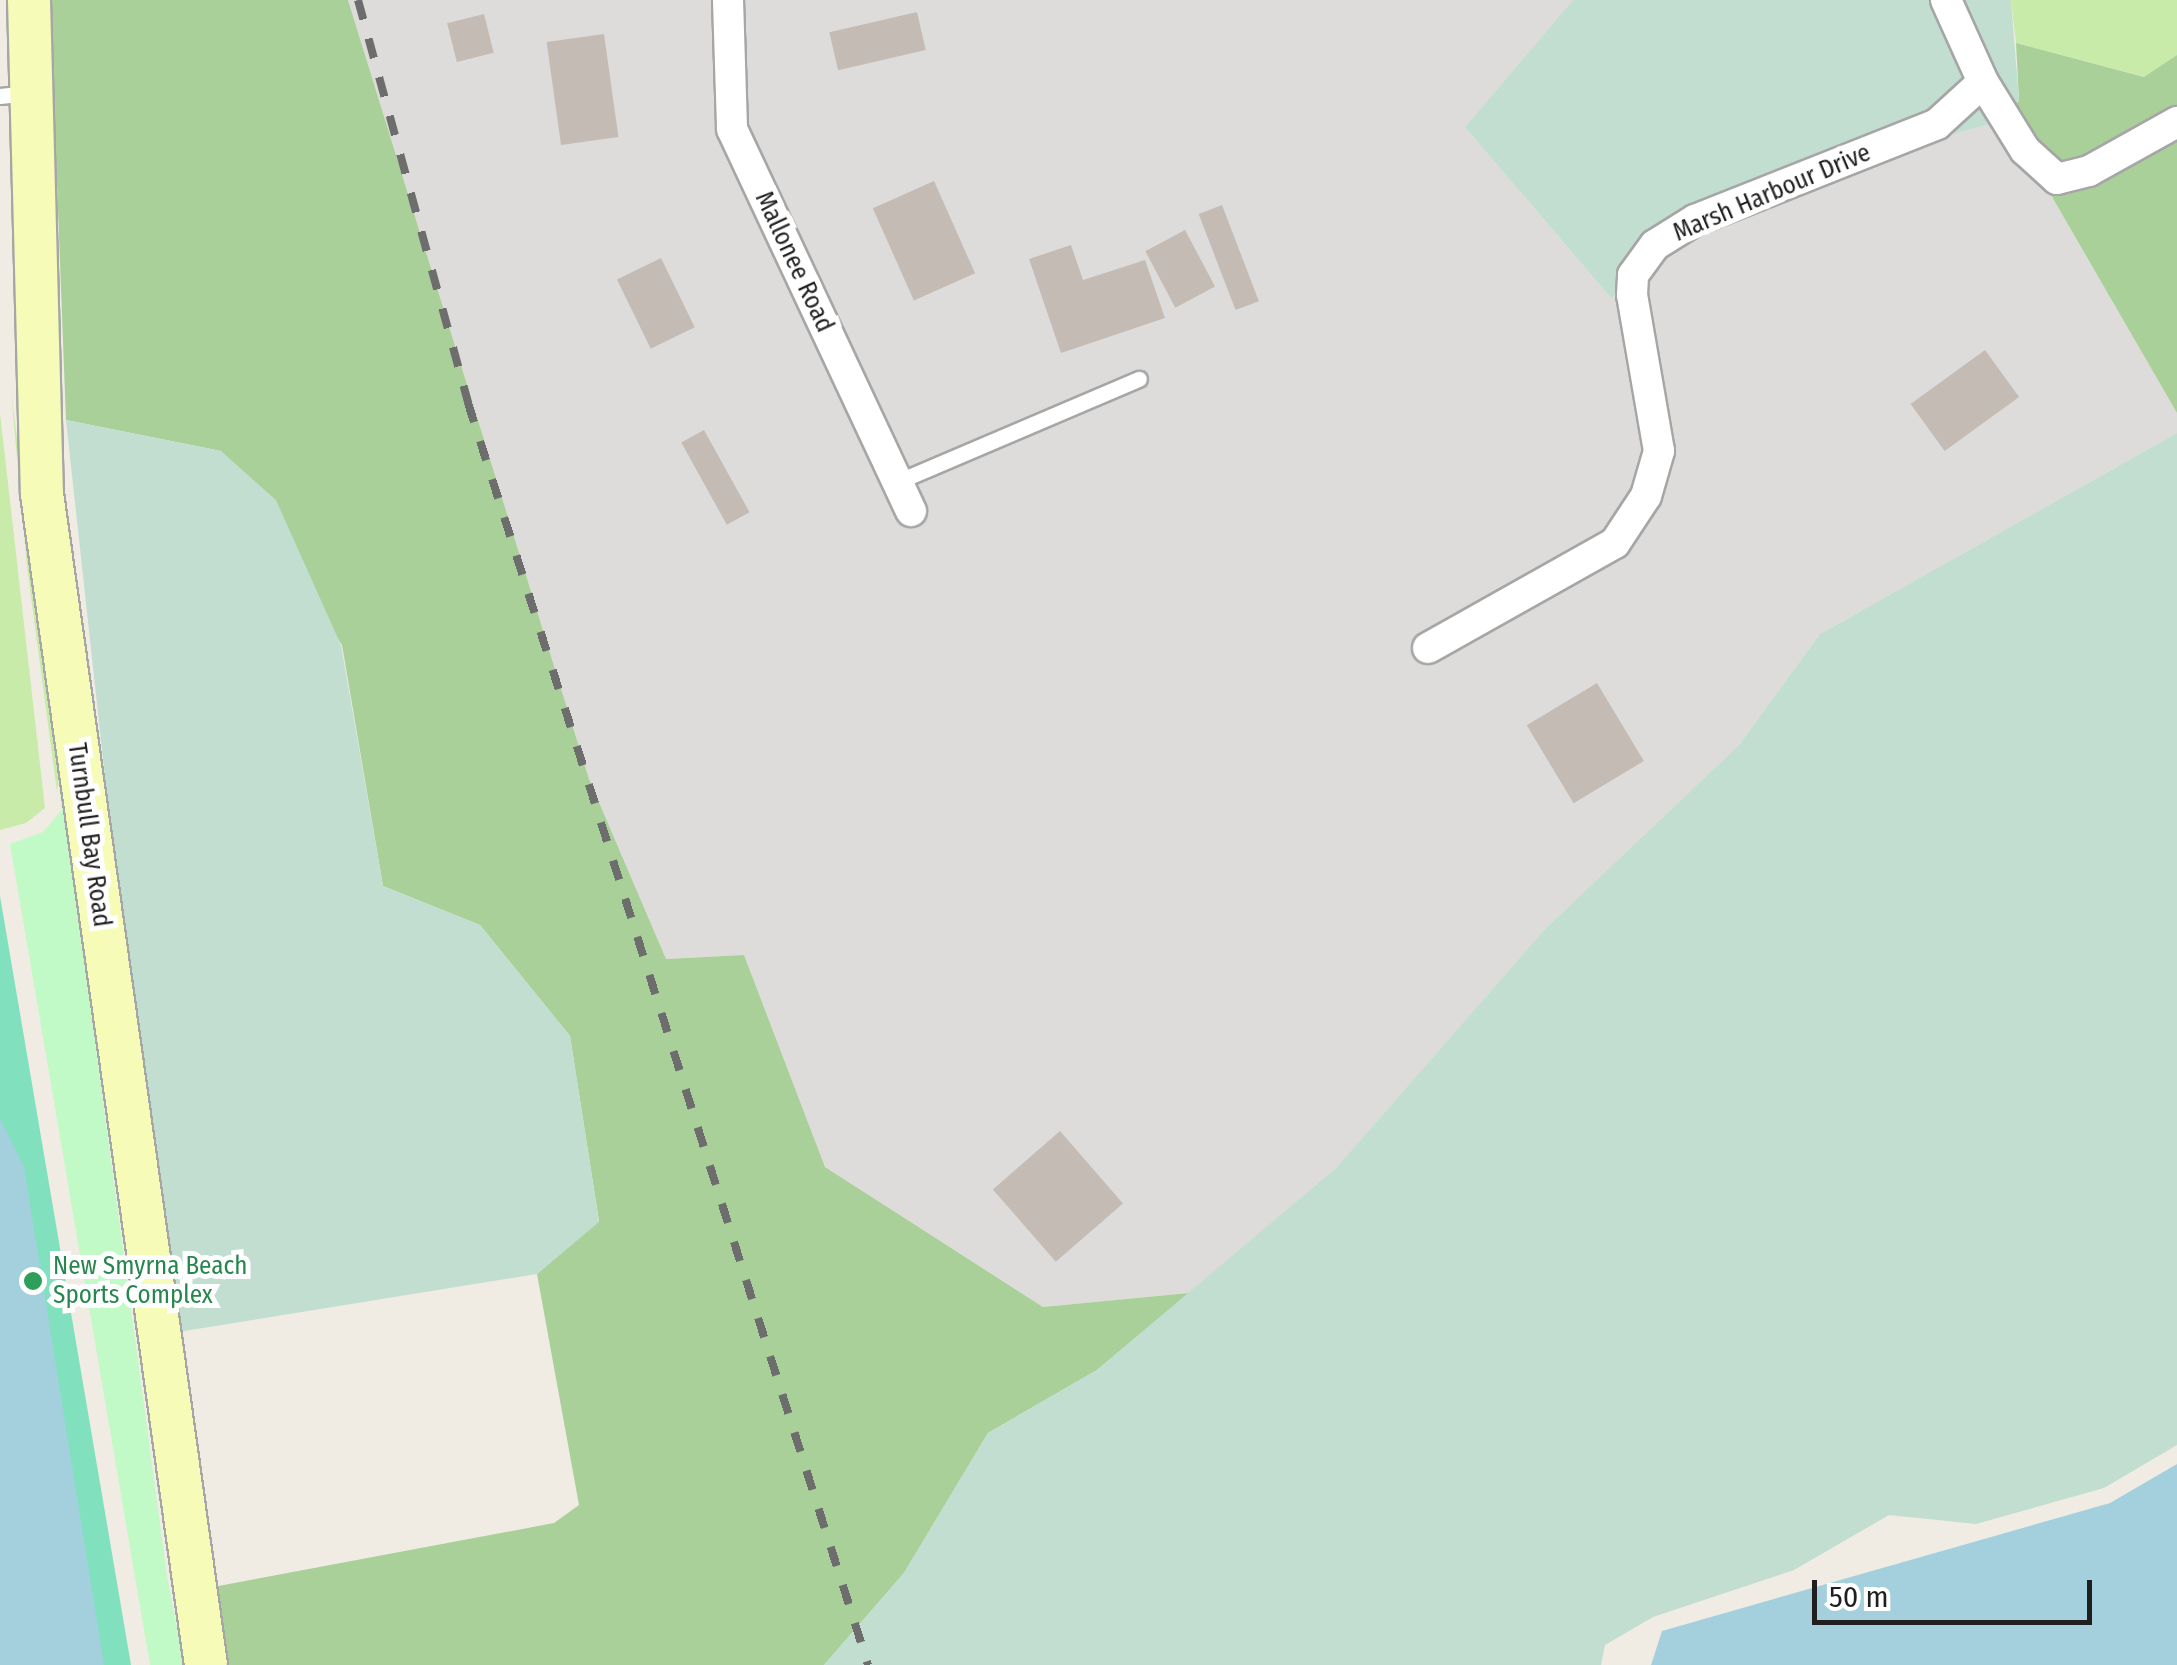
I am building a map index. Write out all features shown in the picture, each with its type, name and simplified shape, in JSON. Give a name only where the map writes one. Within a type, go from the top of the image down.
[{"type":"street","name":"Turnbull Bay Road","points":[[29,0],[14,94],[42,494],[206,1665]]},
{"type":"street","name":"Mallonee Road","points":[[728,0],[732,130],[911,511]]},
{"type":"street","points":[[1946,0],[1983,82],[2025,150],[2057,179],[2089,171],[2177,122]]},
{"type":"street","name":"Marsh Harbour Drive","points":[[1428,648],[1615,543],[1646,496],[1658,452],[1632,295],[1634,275],[1654,245],[1695,220],[1938,124],[1983,82]]},
{"type":"lane","points":[[897,482],[1139,379]]},
{"type":"shaded area","points":[[348,0],[1573,0],[1465,127],[1610,297],[1751,192],[2007,119],[2177,413],[2177,433],[1820,634],[1739,745],[1545,929],[1336,1168],[1189,1293],[1043,1307],[825,1167],[744,955],[666,959],[589,779]]},
{"type":"green space","points":[[50,0],[348,0],[589,779],[666,959],[744,955],[825,1167],[1043,1307],[1189,1293],[1097,1370],[988,1433],[904,1573],[824,1665],[228,1665],[213,1587],[554,1523],[579,1505],[537,1274],[599,1221],[570,1036],[480,925],[383,886],[342,645],[221,451],[66,420]]},
{"type":"green space","points":[[1573,0],[2011,0],[2019,100],[2007,119],[1751,192],[1611,298],[1465,127]]},
{"type":"green space","points":[[2011,0],[2177,0],[2177,55],[2145,77],[2016,43]]},
{"type":"green space","points":[[2016,43],[2144,77],[2177,55],[2177,413],[2007,119],[2019,100]]},
{"type":"green space","points":[[11,392],[60,768],[57,792],[27,567]]},
{"type":"green space","points":[[0,413],[45,808],[26,823],[0,830]]},
{"type":"green space","points":[[66,420],[221,451],[276,500],[341,645],[383,886],[480,925],[570,1036],[599,1222],[537,1274],[178,1332],[115,869]]},
{"type":"green space","points":[[2177,433],[2177,1445],[2104,1488],[1976,1524],[1889,1515],[1794,1570],[1653,1617],[1605,1645],[1601,1665],[824,1665],[904,1573],[988,1433],[1097,1370],[1336,1168],[1545,929],[1739,745],[1820,634]]},
{"type":"green space","points":[[34,588],[167,1576],[184,1665],[150,1665],[10,844],[43,832],[62,810]]},
{"type":"green space","name":"New Smyrna Beach Sports Complex","points":[[0,896],[131,1665],[0,1665]]},
{"type":"water","name":"New Smyrna Beach Sports Complex","points":[[0,1119],[24,1167],[104,1665],[0,1665]]},
{"type":"water","points":[[2177,1464],[2177,1665],[1651,1665],[1662,1631],[2110,1503]]},
{"type":"building","points":[[917,12],[926,50],[838,70],[829,32]]},
{"type":"building","points":[[484,14],[494,53],[457,62],[447,23]]},
{"type":"building","points":[[604,34],[618,137],[561,145],[547,42]]},
{"type":"building","points":[[934,181],[975,273],[914,301],[873,208]]},
{"type":"building","points":[[1222,205],[1259,301],[1236,310],[1199,214]]},
{"type":"building","points":[[1185,230],[1215,287],[1175,308],[1145,251]]},
{"type":"building","points":[[1071,245],[1083,280],[1145,260],[1165,318],[1061,353],[1029,259]]},
{"type":"building","points":[[661,258],[695,327],[651,349],[617,279]]},
{"type":"building","points":[[1985,350],[2019,397],[1945,451],[1911,404]]},
{"type":"building","points":[[704,430],[750,512],[727,525],[681,443]]},
{"type":"building","points":[[1597,683],[1644,761],[1574,803],[1527,725]]},
{"type":"building","points":[[1060,1131],[1123,1203],[1056,1262],[993,1189]]},
{"type":"railway","points":[[358,0],[468,403],[868,1665]]},
{"type":"place","name":"New Smyrna Beach Sports Complex","points":[[33,1281]]}]
